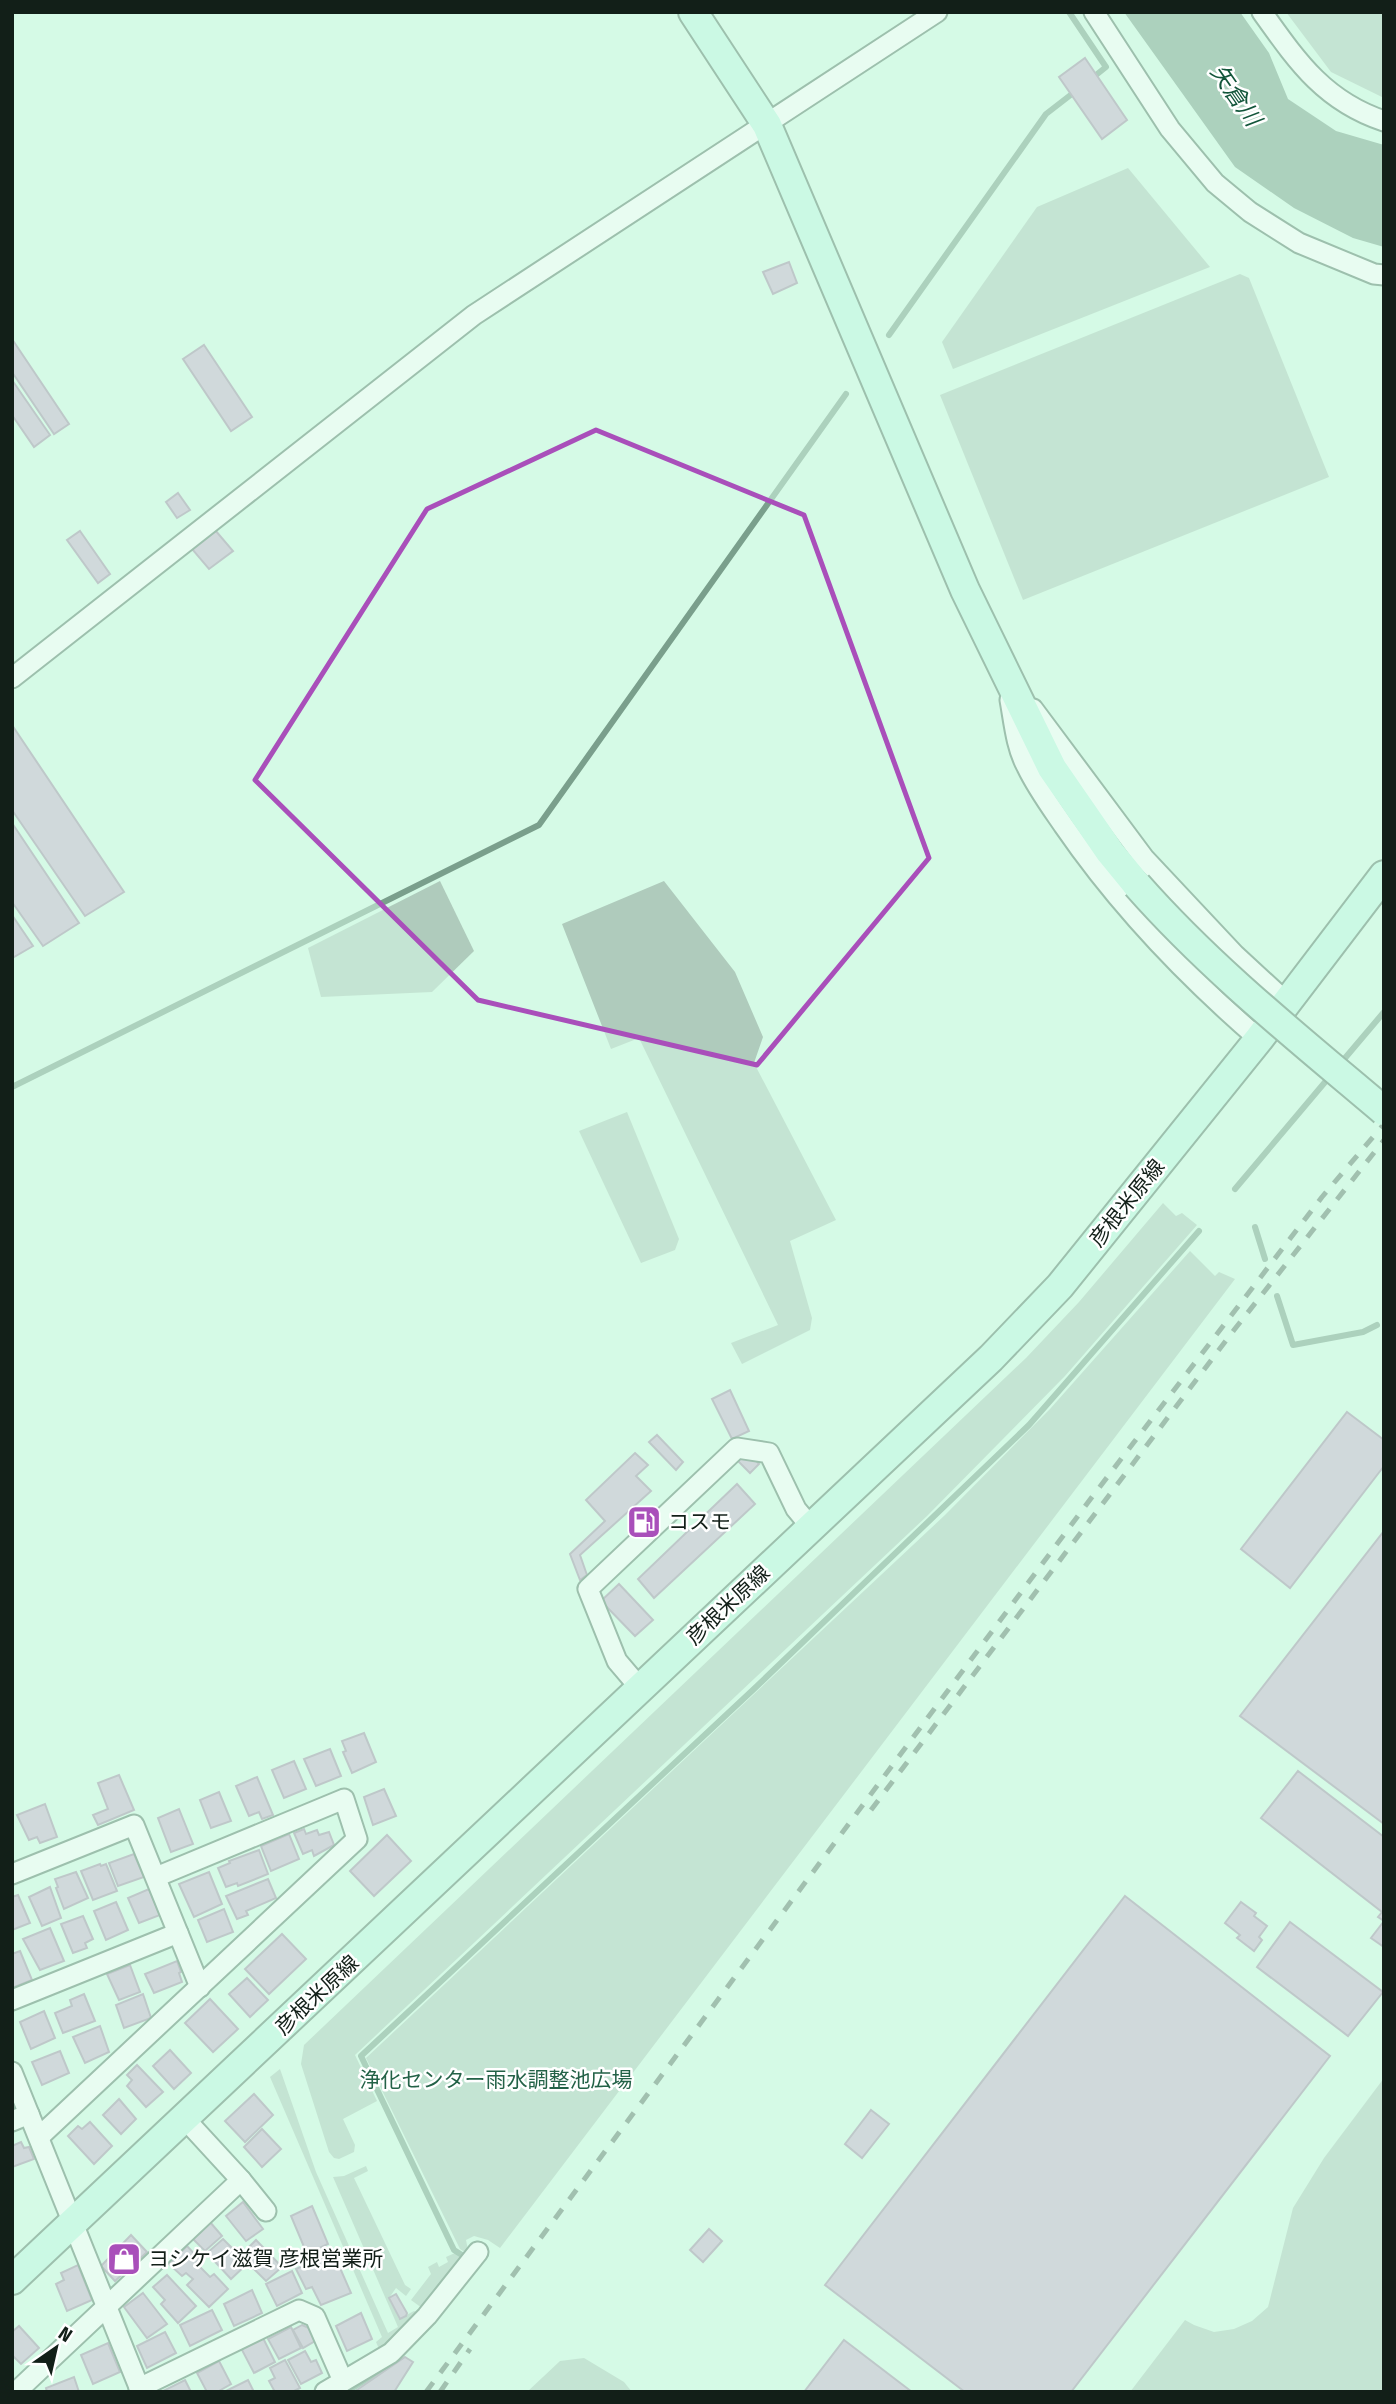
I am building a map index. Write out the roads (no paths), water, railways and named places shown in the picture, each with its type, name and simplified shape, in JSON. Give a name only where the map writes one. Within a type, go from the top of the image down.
[{"type":"main road","points":[[693,12],[767,125],[965,590],[1052,768],[1110,852],[1190,943],[1384,1111]]},
{"type":"main road","name":"彦根米原線","points":[[12,2280],[991,1358],[1060,1286],[1259,1039],[1384,874]]},
{"type":"street","points":[[12,678],[474,315],[937,12]]},
{"type":"street","points":[[1094,12],[1170,129],[1215,183],[1250,212],[1299,243],[1374,274],[1384,275]]},
{"type":"street","points":[[1262,12],[1310,75],[1340,101],[1384,121]]},
{"type":"street","points":[[1006,675],[1144,858],[1235,955],[1286,1002]]},
{"type":"street","points":[[1006,675],[1019,747],[1026,766],[1071,836],[1131,914],[1202,987],[1259,1039]]},
{"type":"street","points":[[640,1688],[617,1661],[588,1589],[737,1448],[769,1453],[796,1509],[811,1527]]},
{"type":"street","points":[[39,2137],[357,1839],[344,1800],[156,1877]]},
{"type":"street","points":[[12,1874],[134,1825],[200,1987]]},
{"type":"street","points":[[12,2000],[178,1933]]},
{"type":"street","points":[[12,2072],[21,2117],[39,2137],[140,2390],[299,2310],[315,2317],[343,2381]]},
{"type":"street","points":[[185,2119],[266,2211]]},
{"type":"street","points":[[19,2391],[105,2306],[241,2180]]},
{"type":"street","points":[[325,2392],[391,2353],[427,2316],[478,2252]]},
{"type":"water","name":"矢倉川","points":[[1124,12],[1240,12],[1269,53],[1288,99],[1336,131],[1384,145],[1384,247],[1353,238],[1294,208],[1235,167]]},
{"type":"waterway","points":[[1069,12],[1106,67],[1091,79]]},
{"type":"waterway","points":[[889,335],[1046,114],[1077,90]]},
{"type":"waterway","points":[[12,1087],[539,825],[846,394]]},
{"type":"waterway","points":[[1340,1064],[1384,1012]]},
{"type":"waterway","points":[[1235,1189],[1331,1075]]},
{"type":"waterway","points":[[1255,1227],[1265,1259]]},
{"type":"waterway","points":[[465,2257],[454,2250],[361,2056],[755,1688],[1029,1425],[1199,1231]]},
{"type":"waterway","points":[[1277,1296],[1293,1345],[1363,1332],[1377,1325]]},
{"type":"waterway","points":[[346,2392],[388,2366]]},
{"type":"railway","points":[[426,2392],[1092,1497],[1322,1197],[1384,1124]]},
{"type":"railway","points":[[871,1810],[1234,1330],[1384,1140]]},
{"type":"railway","points":[[440,2392],[470,2349]]},
{"type":"place","name":"コスモ","points":[[644,1522]]},
{"type":"place","name":"ヨシケイ滋賀 彦根営業所","points":[[124,2259]]},
{"type":"park label","name":"浄化センター雨水調整池広場","points":[[496,2080]]}]
